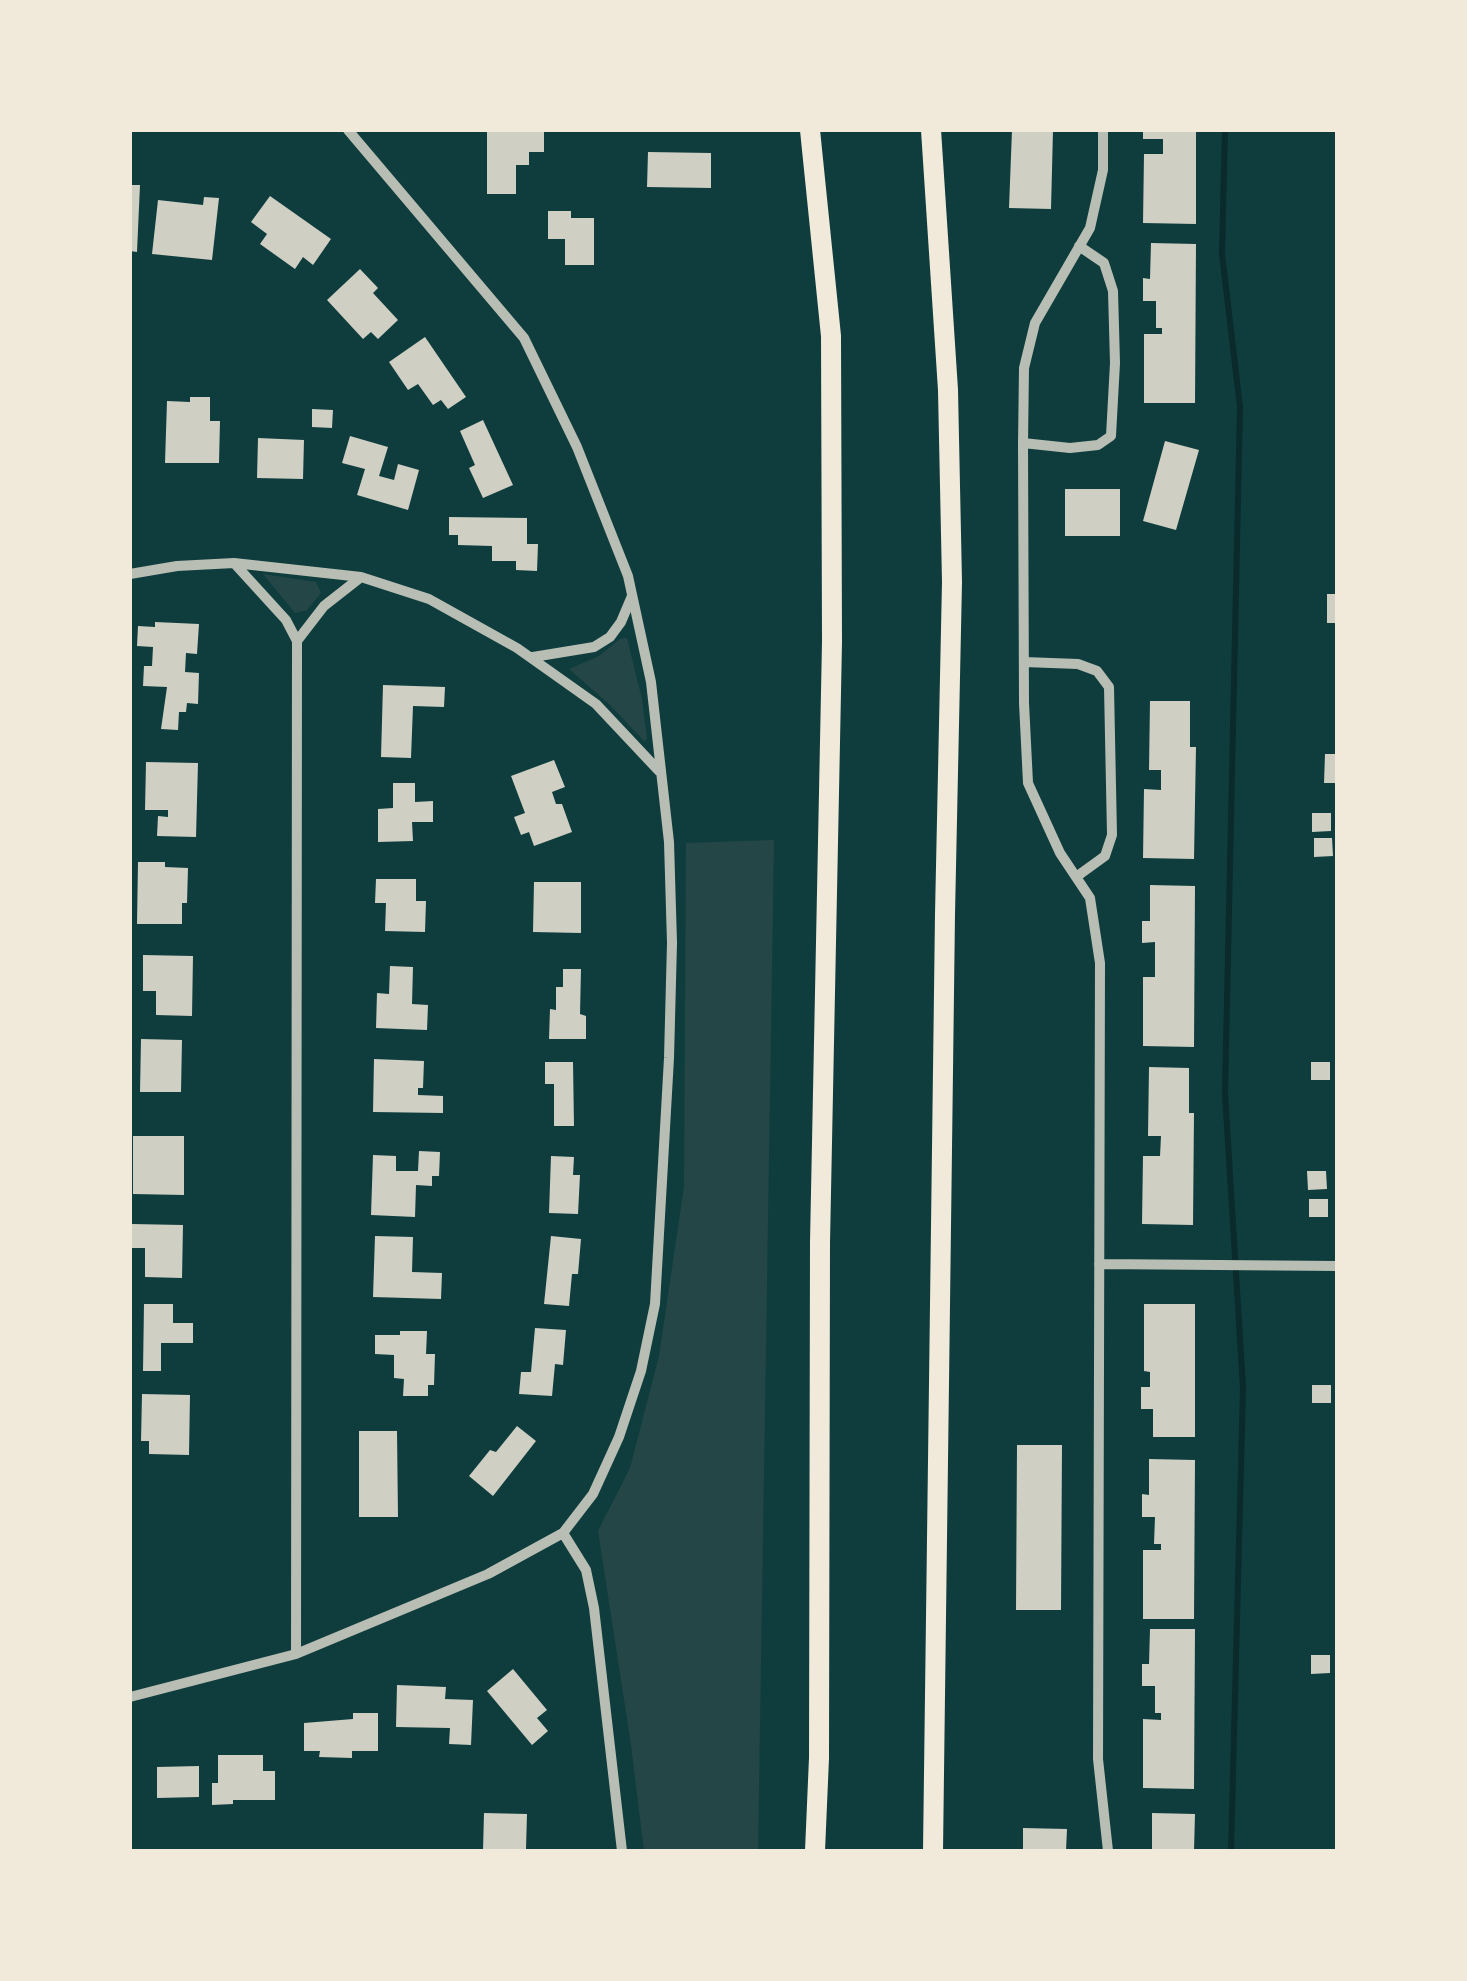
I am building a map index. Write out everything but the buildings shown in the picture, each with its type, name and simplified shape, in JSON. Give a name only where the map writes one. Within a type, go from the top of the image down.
[{"type":"highway","points":[[810,130],[832,336],[832,604],[820,1242],[819,1758],[814,1851]]},
{"type":"highway","points":[[932,130],[948,390],[952,582],[933,1851]]},
{"type":"street","points":[[130,1697],[296,1654],[488,1574],[563,1532],[593,1494],[619,1436],[641,1371],[655,1304],[669,1058],[669,842],[650,682],[628,576],[577,446],[524,338],[348,130]]},
{"type":"street","points":[[1103,130],[1103,170],[1090,228],[1036,323],[1024,368],[1024,662],[1028,783],[1060,852],[1090,898],[1100,963],[1098,1758],[1108,1851]]},
{"type":"street","points":[[1024,443],[1070,448],[1098,445],[1111,436],[1114,291],[1104,263],[1079,246]]},
{"type":"street","points":[[130,574],[177,566],[234,563],[362,578],[429,599],[532,658],[596,704],[659,771]]},
{"type":"street","points":[[234,563],[286,620],[297,641],[296,1654]]},
{"type":"street","points":[[297,641],[324,606],[362,578]]},
{"type":"street","points":[[532,658],[594,647],[610,637],[632,596]]},
{"type":"street","points":[[1024,662],[1078,664],[1097,671],[1109,687],[1112,835],[1105,856],[1076,877]]},
{"type":"street","points":[[1099,1264],[1337,1266]]},
{"type":"street","points":[[563,1532],[586,1570],[594,1608],[622,1851]]},
{"type":"shaded area","points":[[263,574],[316,582],[321,593],[307,610],[295,613]]},
{"type":"shaded area","points":[[627,638],[642,699],[647,739],[644,741],[569,669]]},
{"type":"shaded area","points":[[774,840],[758,1851],[644,1851],[598,1531],[630,1468],[659,1356],[684,1187],[686,843]]},
{"type":"waterway","points":[[1225,130],[1222,254],[1240,407],[1225,1093],[1243,1388],[1231,1851]]}]
